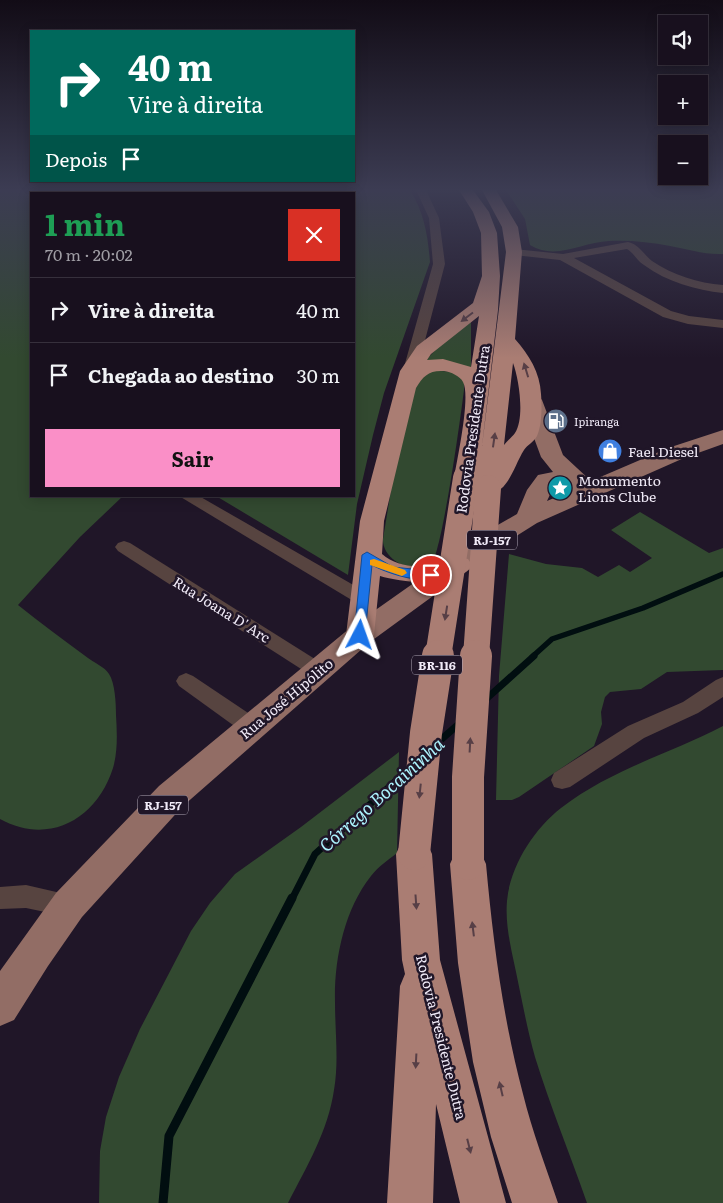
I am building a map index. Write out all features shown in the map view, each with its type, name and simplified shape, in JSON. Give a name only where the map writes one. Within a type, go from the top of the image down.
[{"type":"highway","name":"Rodovia Presidente Dutra","points":[[490,246],[491,276],[475,415],[477,483],[468,777],[468,864],[478,974],[490,1046],[510,1126],[535,1203]]},
{"type":"highway","name":"Rodovia Presidente Dutra","points":[[483,1203],[421,960],[414,854],[426,733],[506,339],[513,248]]},
{"type":"highway","points":[[360,635],[362,598],[372,521],[408,378],[433,342],[479,307],[484,301],[491,276]]},
{"type":"highway","points":[[477,483],[500,478],[514,445],[526,435],[531,400],[529,379],[523,361],[506,339]]},
{"type":"highway","points":[[408,378],[424,367],[439,365],[461,370],[472,378],[475,385],[475,415]]},
{"type":"highway","points":[[367,555],[382,567],[414,575],[437,574],[459,565]]},
{"type":"highway","points":[[410,1203],[421,960]]},
{"type":"main road","points":[[526,435],[536,445],[543,489],[551,496],[575,492],[552,457],[531,400]]},
{"type":"main road","name":"Rua José Hipólito","points":[[0,1006],[34,953],[69,905],[171,796],[360,635],[498,536],[575,492],[608,484],[676,454],[723,437]]},
{"type":"main road","points":[[528,518],[542,484]]},
{"type":"street","points":[[408,378],[439,264],[438,246]]},
{"type":"street","points":[[563,257],[616,246]]},
{"type":"street","points":[[629,246],[634,247],[649,263],[682,280],[723,289]]},
{"type":"street","points":[[513,248],[563,257],[666,314],[688,320],[723,324]]},
{"type":"street","points":[[189,497],[362,598]]},
{"type":"street","name":"Rua Joana D' Arc","points":[[124,547],[319,671]]},
{"type":"street","points":[[186,681],[252,728]]},
{"type":"street","points":[[562,780],[637,731],[700,704],[723,685]]},
{"type":"street","points":[[0,898],[13,896],[39,897],[69,905]]},
{"type":"green space","points":[[0,246],[30,246],[30,497],[122,497],[80,537],[18,605],[105,669],[109,674],[114,688],[115,699],[116,755],[106,786],[83,814],[69,823],[53,828],[36,830],[18,827],[0,819]]},
{"type":"green space","points":[[355,246],[428,246],[430,262],[384,393],[373,435],[357,504],[348,575],[218,497],[355,497]]},
{"type":"green space","points":[[533,246],[581,246],[559,251],[540,249]]},
{"type":"green space","points":[[672,246],[723,246],[723,254],[703,253]]},
{"type":"green space","points":[[471,322],[471,370],[440,360],[426,360],[442,343]]},
{"type":"green space","points":[[428,370],[455,372],[464,381],[464,390],[451,482],[440,536],[431,564],[418,568],[402,565],[394,560],[384,547],[383,539],[392,484],[415,384]]},
{"type":"green space","points":[[640,512],[709,553],[723,548],[723,670],[667,672],[641,689],[610,692],[605,697],[601,712],[602,724],[594,746],[519,797],[512,800],[496,800],[499,676],[509,554],[546,564],[582,568],[598,577],[619,565],[630,572],[652,558],[611,530]]},
{"type":"green space","points":[[723,726],[723,1203],[587,1203],[535,1057],[508,928],[507,901],[509,888],[518,862],[525,849],[542,826],[561,808],[599,783]]},
{"type":"green space","points":[[399,752],[397,853],[371,876],[362,889],[347,920],[342,936],[336,969],[336,1068],[331,1105],[316,1148],[288,1203],[99,1203],[100,1151],[106,1117],[119,1077],[140,1029],[191,931],[210,903],[235,874],[301,827]]},
{"type":"waterway","name":"Córrego Bocaininha","points":[[532,657],[552,639],[643,608],[723,574]]},
{"type":"waterway","name":"Córrego Bocaininha","points":[[485,700],[534,656]]},
{"type":"waterway","name":"Córrego Bocaininha","points":[[437,743],[460,723]]},
{"type":"waterway","name":"Córrego Bocaininha","points":[[292,899],[315,854],[410,768]]},
{"type":"waterway","name":"Córrego Bocaininha","points":[[163,1203],[169,1136],[292,898]]},
{"type":"slow traffic","points":[[374,562],[389,570],[402,573]]},
{"type":"place","name":"Ipiranga","points":[[556,421]]},
{"type":"place","name":"Fael Diesel","points":[[610,451]]},
{"type":"place","name":"Monumento Lions Clube","points":[[560,488]]},
{"type":"route","points":[[360,635],[367,555],[372,561],[389,570],[406,574],[431,575]]}]
